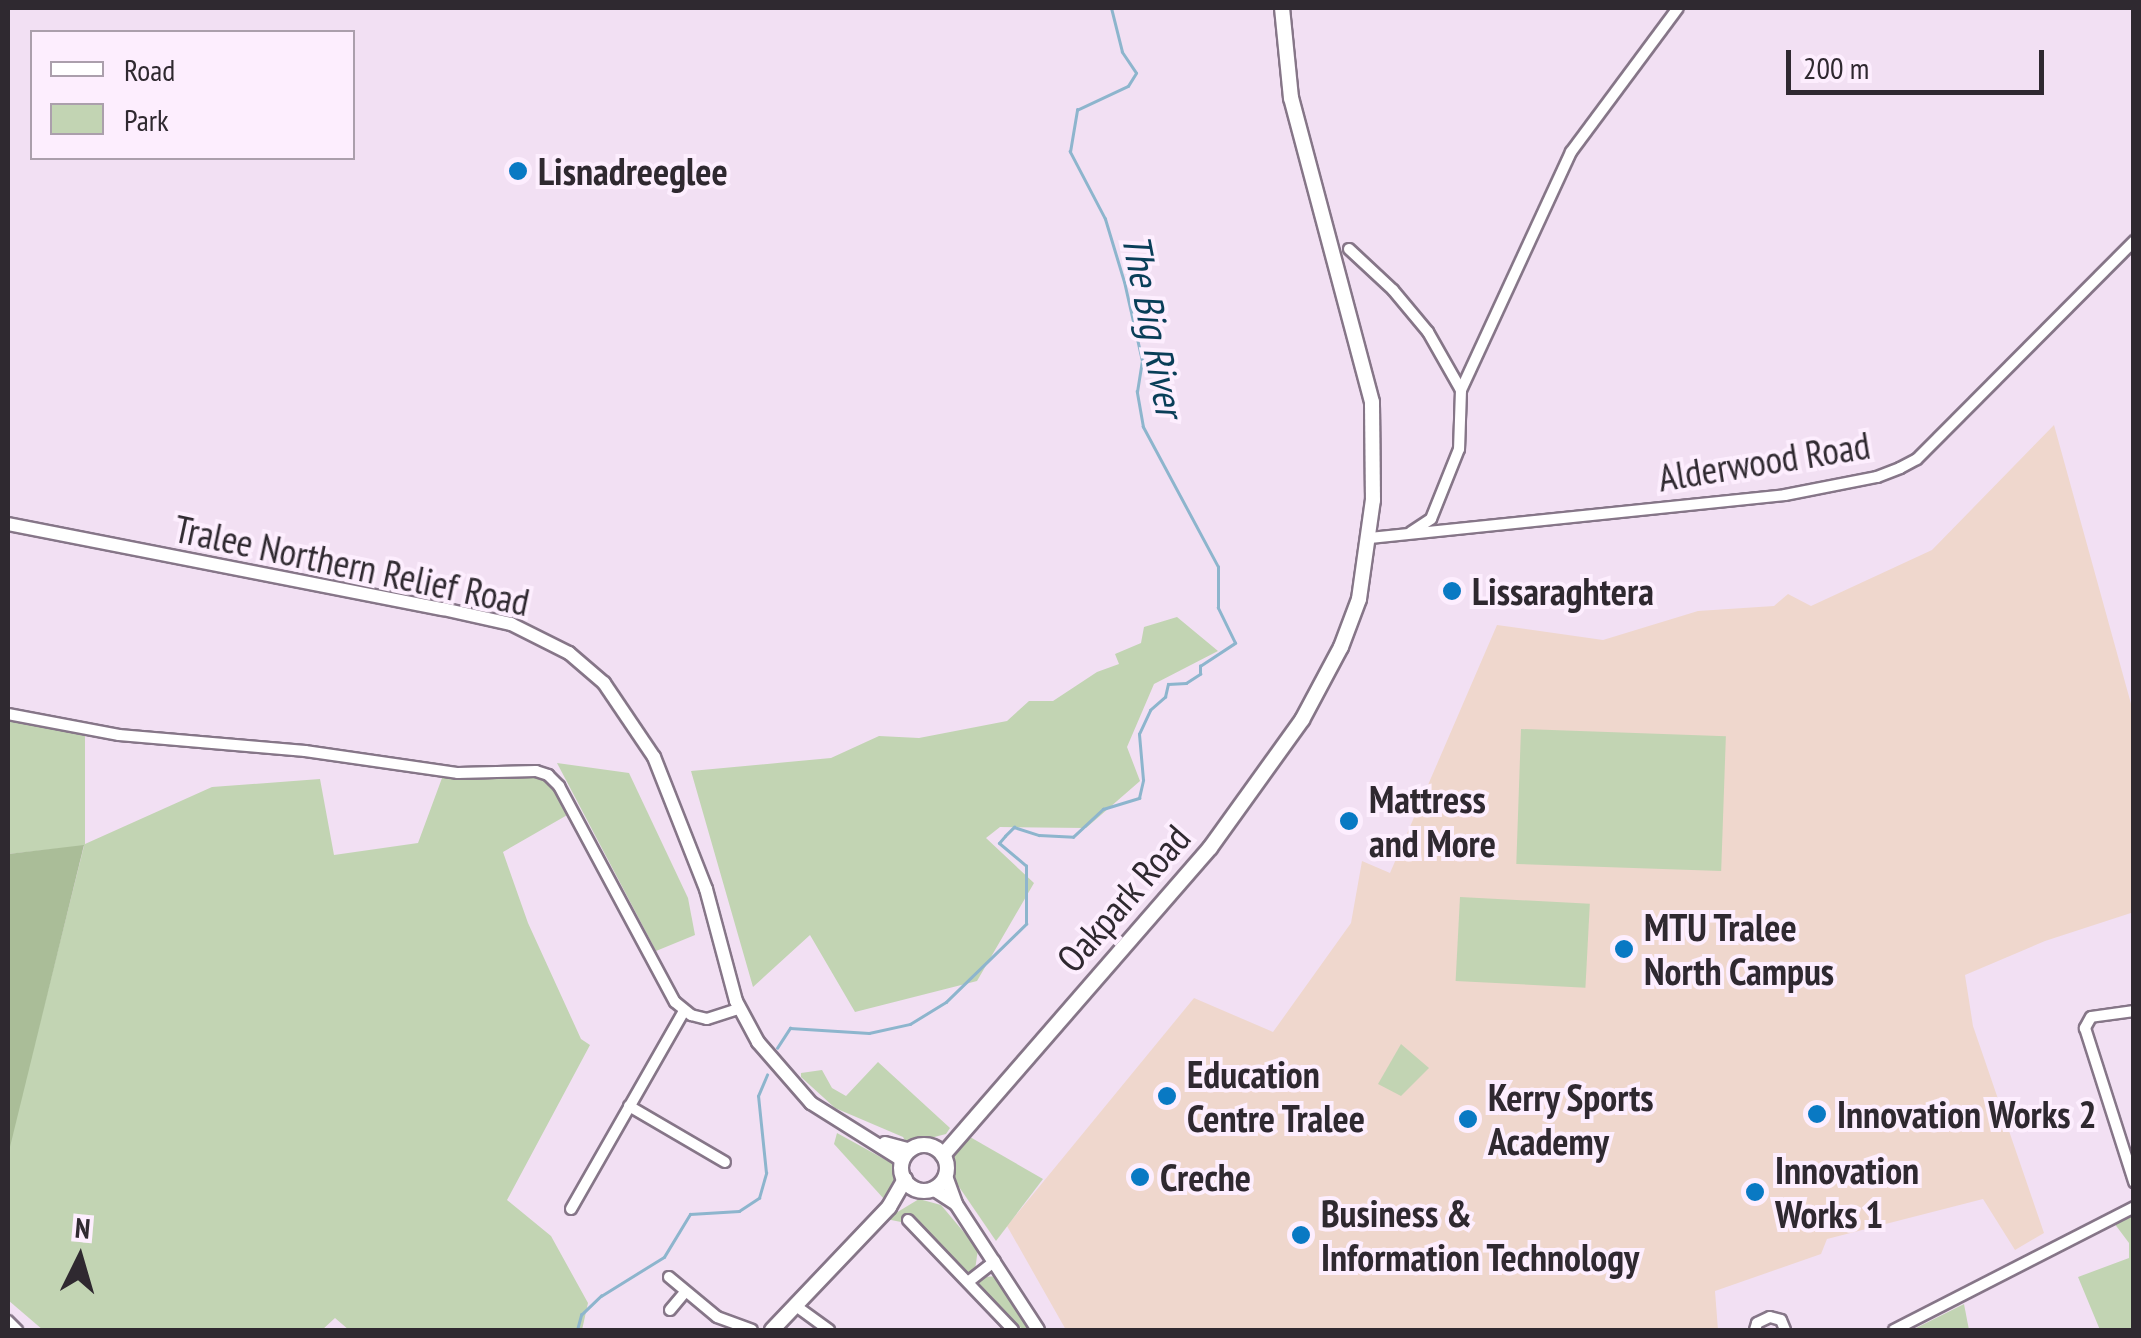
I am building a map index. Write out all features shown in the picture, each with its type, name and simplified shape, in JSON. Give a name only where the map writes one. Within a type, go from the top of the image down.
[{"type":"main road","name":"Oakpark Road","points":[[938,1151],[954,1138],[1210,848],[1322,685],[1358,599],[1370,538],[1375,471],[1372,402],[1291,98],[1282,8]]},
{"type":"main road","points":[[938,1151],[946,1176],[933,1189],[910,1184],[906,1155],[938,1151]]},
{"type":"main road","points":[[772,1330],[910,1184]]},
{"type":"street","points":[[1406,536],[1431,519],[1460,449],[1461,390],[1571,152],[1678,8]]},
{"type":"street","name":"Alderwood Road","points":[[1370,538],[1785,494],[1876,477],[1900,468],[1917,459],[2134,241]]},
{"type":"street","points":[[1348,249],[1393,290],[1428,332],[1461,390]]},
{"type":"street","name":"Tralee Northern Relief Road","points":[[8,524],[460,612],[528,630],[569,653],[604,683],[654,757],[706,888],[740,1008],[758,1042],[796,1090],[834,1120],[906,1155]]},
{"type":"street","points":[[8,714],[119,735],[305,751],[458,773],[536,771],[548,775],[559,786],[675,1002],[684,1011],[706,1019],[740,1008]]},
{"type":"street","points":[[571,1209],[684,1011]]},
{"type":"street","points":[[2134,1011],[2091,1018],[2085,1028],[2134,1182]]},
{"type":"street","points":[[629,1106],[725,1162]]},
{"type":"street","points":[[946,1176],[956,1204],[1038,1330]]},
{"type":"street","points":[[933,1189],[956,1204]]},
{"type":"street","points":[[1894,1330],[2134,1207]]},
{"type":"street","points":[[908,1220],[1013,1330]]},
{"type":"street","points":[[968,1282],[996,1260]]},
{"type":"street","points":[[670,1277],[717,1317],[752,1330]]},
{"type":"street","points":[[670,1310],[685,1292]]},
{"type":"street","points":[[796,1306],[829,1330]]},
{"type":"street","points":[[1756,1330],[1757,1323],[1770,1317],[1781,1320],[1785,1330]]},
{"type":"street","points":[[8,1321],[16,1330]]},
{"type":"shaded area","name":"MTU Tralee North Campus","points":[[2054,425],[2133,711],[2134,912],[2045,941],[1965,975],[1973,1026],[2044,1233],[2015,1250],[1983,1199],[1827,1239],[1821,1254],[1715,1291],[1718,1330],[1066,1330],[1007,1226],[1194,998],[1273,1032],[1351,923],[1362,861],[1390,873],[1497,625],[1603,640],[1698,611],[1774,606],[1788,594],[1811,606],[1932,550]]},
{"type":"green space","points":[[1177,617],[1218,651],[1154,684],[1127,747],[1140,781],[1086,828],[1000,827],[986,838],[1034,883],[977,981],[855,1012],[810,935],[753,987],[691,771],[831,758],[879,736],[919,738],[1007,721],[1029,701],[1053,701],[1097,672],[1119,664],[1115,654],[1141,643],[1144,627]]},
{"type":"green space","points":[[8,718],[85,736],[85,844],[212,787],[320,779],[334,855],[418,843],[442,778],[545,777],[557,788],[569,814],[503,852],[528,923],[581,1039],[590,1045],[507,1200],[551,1236],[588,1303],[582,1330],[349,1330],[335,1318],[322,1330],[43,1330],[8,1300],[8,1150],[84,846],[8,854]]},
{"type":"green space","points":[[1521,729],[1726,736],[1721,871],[1516,864]]},
{"type":"green space","points":[[557,763],[629,773],[688,898],[695,935],[656,951]]},
{"type":"green space","points":[[84,845],[9,1151],[8,854]]},
{"type":"green space","points":[[1460,897],[1590,904],[1585,988],[1456,981]]},
{"type":"green space","points":[[1401,1044],[1429,1068],[1401,1096],[1378,1084]]},
{"type":"green space","points":[[878,1062],[950,1128],[946,1134],[907,1144],[903,1137],[835,1108],[801,1077],[801,1073],[822,1070],[832,1088],[846,1096]]},
{"type":"green space","points":[[837,1133],[895,1165],[895,1180],[884,1199],[834,1144]]},
{"type":"green space","points":[[970,1137],[1043,1179],[996,1241],[955,1181],[952,1155]]},
{"type":"green space","points":[[919,1199],[941,1205],[978,1249],[975,1270],[966,1273],[911,1215],[901,1222],[886,1219]]},
{"type":"green space","points":[[2133,1214],[2133,1330],[2100,1330],[2078,1277],[2129,1258],[2129,1243],[2114,1223]]},
{"type":"green space","points":[[997,1276],[1029,1330],[1023,1330],[976,1284],[984,1277]]},
{"type":"green space","points":[[1964,1304],[1969,1330],[1912,1330]]},
{"type":"waterway","name":"The Big River","points":[[777,1048],[790,1028],[869,1033],[910,1024],[946,1002],[1026,924],[1026,866],[999,843],[1014,827],[1039,835],[1073,837],[1103,809],[1139,798],[1143,780],[1139,734],[1150,710],[1165,697],[1168,684],[1186,683],[1200,674],[1200,666],[1235,643],[1218,608],[1218,567],[1143,427],[1137,392],[1142,361],[1124,282],[1105,219],[1070,152],[1077,110],[1128,86],[1136,73],[1122,52],[1111,8]]},
{"type":"waterway","name":"The Big River","points":[[577,1330],[581,1315],[601,1296],[664,1257],[690,1214],[739,1211],[759,1198],[766,1173],[758,1096],[767,1075]]},
{"type":"place","name":"Lisnadreeglee","points":[[518,171]]},
{"type":"place","name":"Lissaraghtera","points":[[1452,591]]},
{"type":"place","name":"Mattress and More","points":[[1349,821]]},
{"type":"place","name":"MTU Tralee North Campus","points":[[1624,949]]},
{"type":"place","name":"Education Centre Tralee","points":[[1167,1096]]},
{"type":"place","name":"Innovation Works 2","points":[[1817,1114]]},
{"type":"place","name":"Kerry Sports Academy","points":[[1468,1119]]},
{"type":"place","name":"Creche","points":[[1140,1177]]},
{"type":"place","name":"Innovation Works 1","points":[[1755,1192]]},
{"type":"place","name":"Business & Information Technology","points":[[1301,1235]]}]
